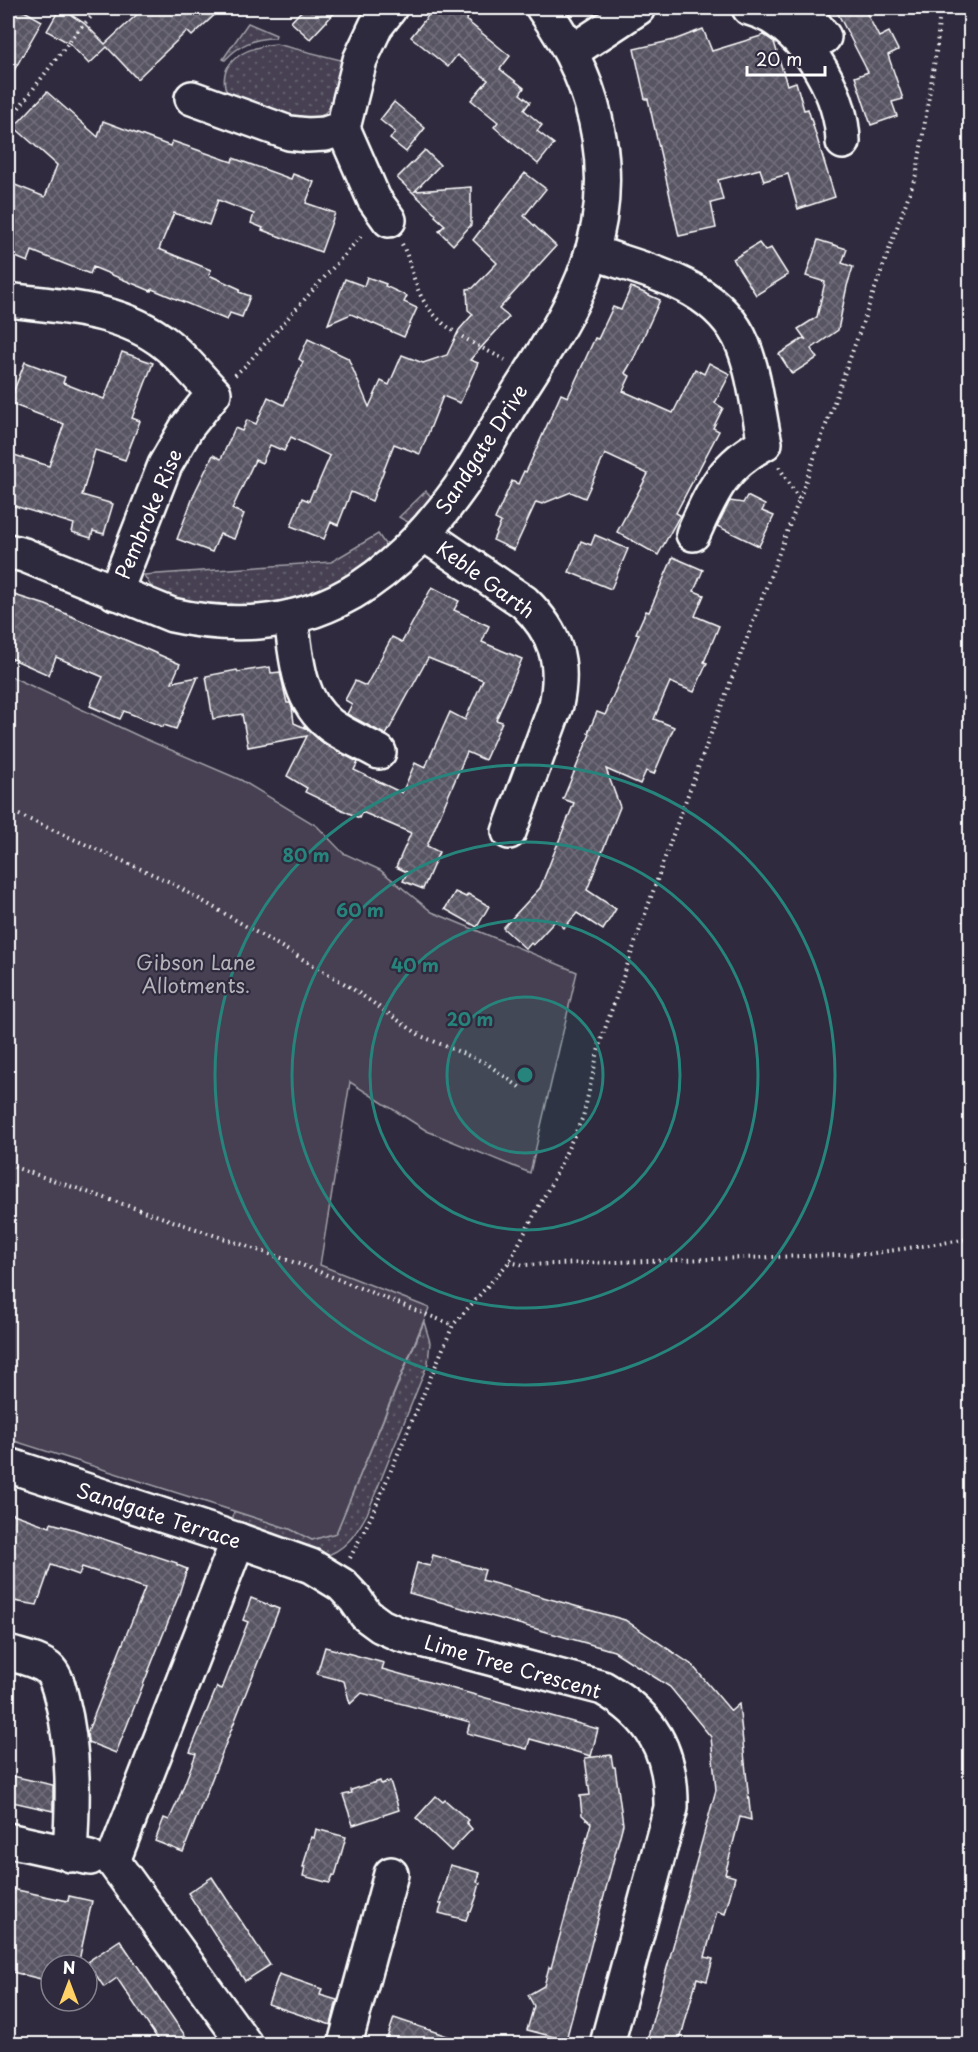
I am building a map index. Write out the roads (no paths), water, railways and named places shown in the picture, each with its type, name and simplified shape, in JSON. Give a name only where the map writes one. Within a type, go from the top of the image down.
[{"type":"street","points":[[385,216],[374,199],[343,128],[360,60],[376,27],[390,8]]},
{"type":"street","name":"Sandgate Drive","points":[[8,551],[24,555],[172,615],[231,624],[291,617],[329,605],[364,586],[396,562],[424,534],[459,488],[529,374],[574,298],[592,252],[602,192],[601,148],[593,105],[571,51],[543,8]]},
{"type":"street","points":[[571,51],[638,8]]},
{"type":"street","points":[[749,8],[770,16],[793,34],[826,78],[840,113],[843,142]]},
{"type":"street","points":[[798,8],[805,13],[824,37]]},
{"type":"street","points":[[192,98],[289,133],[325,134],[343,128]]},
{"type":"street","points":[[592,252],[692,288],[723,312],[743,346],[765,443],[748,452],[730,467],[714,490],[693,534]]},
{"type":"street","name":"Pembroke Rise","points":[[8,300],[98,312],[134,324],[167,344],[214,393],[187,427],[165,465],[115,593]]},
{"type":"street","name":"Keble Garth","points":[[424,534],[524,602],[538,615],[556,649],[560,667],[560,686],[556,705],[508,832]]},
{"type":"street","points":[[291,617],[298,670],[304,690],[314,708],[328,724],[379,752]]},
{"type":"street","name":"Sandgate Terrace","points":[[8,1465],[238,1540],[324,1574]]},
{"type":"street","points":[[113,1861],[238,1540]]},
{"type":"street","name":"Lime Tree Crescent","points":[[324,1574],[355,1599],[366,1615],[381,1626],[399,1634],[603,1688],[638,1712],[651,1728],[668,1766],[672,1787],[671,1808],[607,2044]]},
{"type":"street","points":[[8,1653],[44,1665],[58,1684],[68,1722],[74,1790],[70,1855]]},
{"type":"street","points":[[8,1840],[70,1855],[113,1861],[246,2044]]},
{"type":"street","points":[[345,2044],[391,1874]]},
{"type":"park label","name":"Gibson Lane Allotments.","points":[[196,974]]}]
